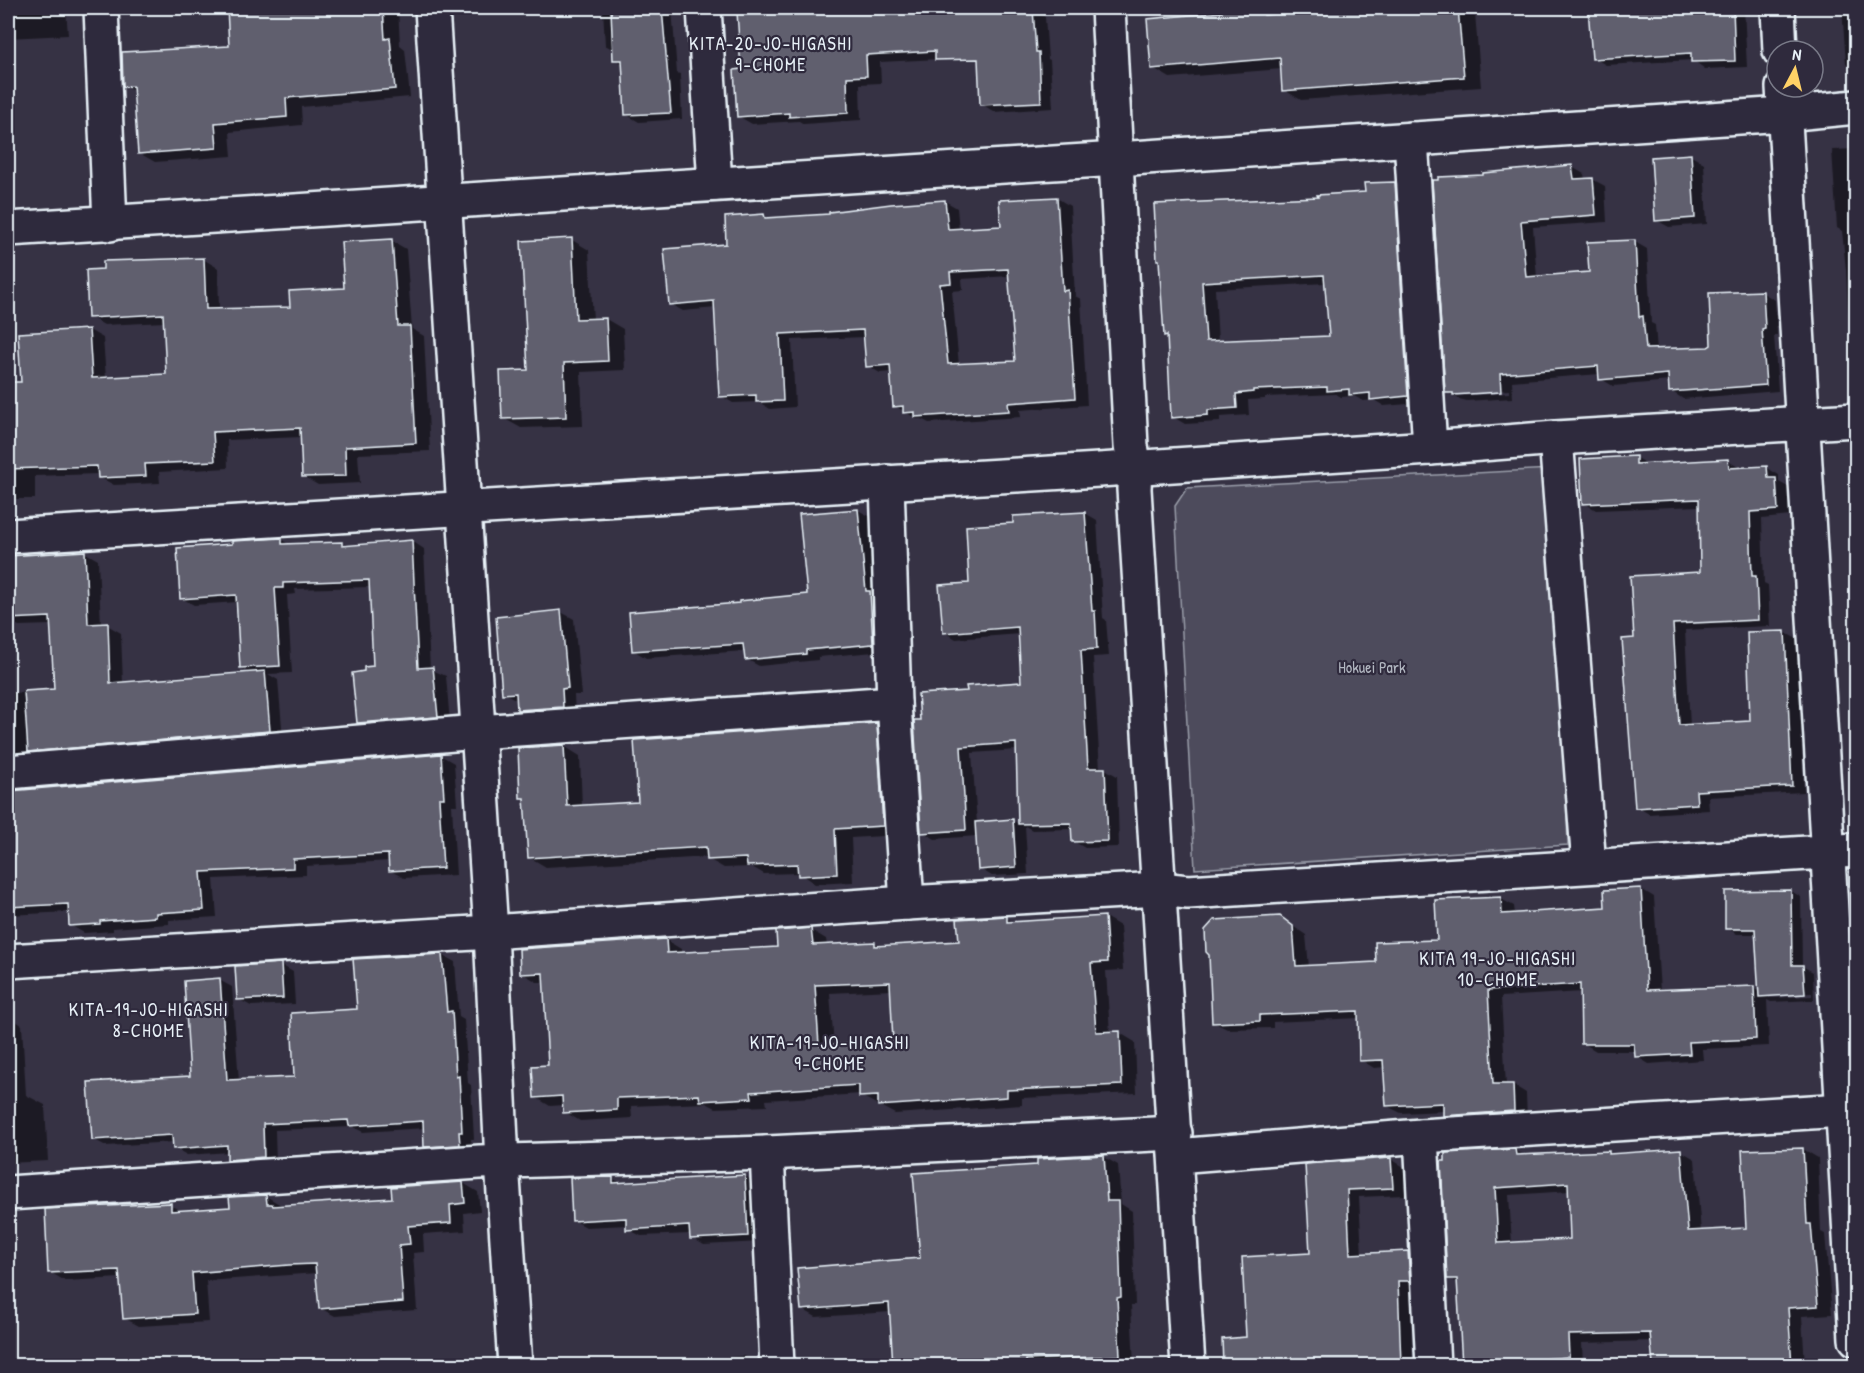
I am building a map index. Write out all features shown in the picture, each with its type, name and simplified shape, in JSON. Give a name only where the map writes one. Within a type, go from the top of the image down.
[{"type":"street","points":[[101,8],[110,224]]},
{"type":"street","points":[[432,8],[491,932],[515,1365]]},
{"type":"street","points":[[704,8],[715,184]]},
{"type":"street","points":[[1108,8],[1131,446],[1188,1365]]},
{"type":"street","points":[[1778,8],[1779,39]]},
{"type":"street","points":[[8,230],[1411,139],[1784,100],[1857,107]]},
{"type":"street","points":[[1784,100],[1803,422],[1842,851],[1843,1110],[1857,1339]]},
{"type":"street","points":[[1411,139],[1430,448]]},
{"type":"street","points":[[8,536],[1857,420]]},
{"type":"street","points":[[1556,438],[1589,866]]},
{"type":"street","points":[[887,482],[894,703],[907,903]]},
{"type":"street","points":[[8,771],[477,732],[894,703]]},
{"type":"street","points":[[8,961],[491,932],[907,903],[1160,889],[1188,892],[1842,851]]},
{"type":"street","points":[[8,1193],[502,1162],[1421,1136],[1843,1110]]},
{"type":"street","points":[[1421,1136],[1433,1365]]},
{"type":"street","points":[[767,1153],[777,1365]]},
{"type":"green space","name":"Hokuei Park","points":[[1553,469],[1568,845],[1195,869],[1175,506],[1187,488]]},
{"type":"building","points":[[227,8],[383,8],[385,39],[390,38],[395,89],[286,98],[287,117],[215,123],[217,148],[138,154],[133,86],[123,87],[122,52],[229,46]]},
{"type":"building","points":[[662,8],[671,113],[625,115],[622,60],[613,60],[611,9]]},
{"type":"building","points":[[791,8],[952,8],[952,14],[1033,9],[1036,52],[1039,52],[1041,102],[980,105],[978,59],[935,60],[935,51],[866,55],[867,76],[847,77],[848,113],[789,117],[789,113],[737,117],[734,70],[741,69],[737,12]]},
{"type":"building","points":[[1264,8],[1264,15],[1358,8],[1458,8],[1464,77],[1282,91],[1280,58],[1151,69],[1147,19],[1222,12],[1222,9]]},
{"type":"building","points":[[1588,8],[1733,8],[1735,61],[1691,62],[1691,53],[1592,59]]},
{"type":"building","points":[[1691,154],[1695,218],[1655,221],[1651,157]]},
{"type":"building","points":[[1572,165],[1574,179],[1593,178],[1596,215],[1521,221],[1526,277],[1589,272],[1587,242],[1635,240],[1639,317],[1643,316],[1646,349],[1708,347],[1711,345],[1709,293],[1763,291],[1765,328],[1762,329],[1766,385],[1669,392],[1668,374],[1599,380],[1598,366],[1500,374],[1501,392],[1453,395],[1453,393],[1445,393],[1432,180],[1438,180],[1438,177],[1483,175],[1483,173]]},
{"type":"building","points":[[1395,182],[1408,396],[1370,400],[1370,393],[1349,395],[1349,389],[1327,391],[1327,387],[1253,390],[1253,392],[1236,394],[1237,408],[1208,410],[1208,415],[1171,418],[1167,335],[1164,336],[1154,204],[1318,197],[1317,195],[1365,192],[1364,183]],"holes":[[[1324,275],[1329,336],[1206,341],[1202,282]]]},
{"type":"building","points":[[1057,197],[1063,291],[1068,290],[1075,398],[1008,403],[1009,411],[915,417],[915,412],[903,413],[903,406],[893,407],[890,365],[866,367],[863,330],[780,334],[783,401],[756,402],[756,395],[719,397],[714,301],[669,305],[664,249],[726,244],[725,217],[764,214],[765,218],[829,214],[829,212],[891,204],[945,200],[948,229],[1001,226],[999,200]],"holes":[[[1008,269],[1015,361],[948,364],[940,284],[951,283],[950,272]]]},
{"type":"building","points":[[572,238],[576,319],[606,318],[608,361],[564,363],[566,417],[502,419],[500,371],[528,370],[521,241]]},
{"type":"building","points":[[392,239],[398,326],[410,326],[416,443],[345,447],[346,476],[302,477],[300,428],[213,432],[215,461],[145,464],[146,476],[98,478],[97,466],[8,469],[8,382],[21,382],[18,333],[89,329],[92,378],[166,374],[163,314],[88,318],[86,270],[103,269],[103,261],[204,258],[206,309],[290,307],[289,291],[344,288],[341,242]]},
{"type":"building","points":[[1636,456],[1636,464],[1728,459],[1729,468],[1767,466],[1768,478],[1776,478],[1778,510],[1750,512],[1752,576],[1756,576],[1758,620],[1673,624],[1679,725],[1750,721],[1747,632],[1785,631],[1792,786],[1696,791],[1697,804],[1635,808],[1622,639],[1634,638],[1630,576],[1700,572],[1699,499],[1582,504],[1580,459]]},
{"type":"building","points":[[858,509],[866,591],[870,591],[873,644],[806,650],[806,654],[745,660],[743,644],[632,651],[629,612],[739,603],[739,601],[807,594],[799,514]]},
{"type":"building","points":[[1085,512],[1097,649],[1081,650],[1088,768],[1105,768],[1108,841],[1072,842],[1071,823],[1018,824],[1016,743],[961,747],[966,830],[921,833],[914,720],[920,720],[918,694],[967,691],[966,686],[1021,682],[1018,627],[943,633],[939,585],[969,583],[966,526],[1013,523],[1013,516]]},
{"type":"building","points":[[282,538],[282,544],[342,542],[342,546],[412,540],[418,668],[433,667],[438,717],[357,723],[352,673],[364,671],[364,667],[373,666],[369,580],[283,583],[283,588],[275,588],[280,666],[240,668],[236,595],[180,599],[177,548]]},
{"type":"building","points":[[85,551],[88,624],[108,623],[110,683],[265,671],[270,731],[28,752],[24,691],[54,689],[50,617],[8,619],[8,556]]},
{"type":"building","points":[[561,610],[568,688],[562,689],[563,707],[517,710],[516,693],[502,694],[496,617]]},
{"type":"building","points":[[877,723],[883,826],[835,829],[837,874],[798,876],[797,864],[747,866],[746,858],[707,860],[706,847],[528,858],[524,798],[520,798],[518,748],[564,745],[567,806],[638,802],[634,740]]},
{"type":"building","points":[[441,754],[444,798],[439,798],[443,868],[389,871],[388,854],[293,859],[293,868],[201,872],[204,910],[156,913],[156,917],[100,921],[100,924],[69,926],[68,904],[8,907],[8,832],[12,832],[10,791]]},
{"type":"building","points":[[1013,819],[1016,867],[978,870],[975,822]]},
{"type":"building","points":[[1641,888],[1647,990],[1754,986],[1756,1039],[1689,1042],[1690,1054],[1635,1057],[1634,1044],[1581,1044],[1580,984],[1488,990],[1493,1084],[1513,1084],[1514,1111],[1443,1116],[1443,1103],[1386,1106],[1383,1060],[1359,1061],[1358,1011],[1260,1015],[1260,1021],[1212,1023],[1209,955],[1206,952],[1205,930],[1214,920],[1280,916],[1293,926],[1296,966],[1376,962],[1375,942],[1437,940],[1435,900],[1501,897],[1502,914],[1605,907],[1604,890]]},
{"type":"building","points":[[1791,890],[1792,965],[1803,965],[1805,994],[1759,997],[1755,929],[1725,929],[1725,891]]},
{"type":"building","points":[[1007,916],[1007,922],[1105,916],[1108,962],[1091,963],[1096,1032],[1120,1031],[1122,1085],[1007,1090],[1007,1097],[878,1106],[878,1096],[859,1097],[859,1085],[751,1092],[752,1098],[700,1101],[699,1095],[617,1098],[617,1110],[563,1113],[562,1096],[534,1098],[532,1066],[548,1065],[543,973],[520,974],[519,949],[666,939],[667,953],[777,947],[776,931],[811,928],[813,945],[875,942],[875,946],[959,941],[957,919]],"holes":[[[890,982],[893,1042],[819,1045],[815,985]]]},
{"type":"building","points":[[442,954],[447,1012],[452,1011],[456,1077],[459,1076],[462,1132],[459,1132],[460,1145],[424,1147],[423,1121],[349,1126],[348,1120],[263,1124],[264,1157],[227,1160],[227,1145],[173,1149],[172,1135],[92,1140],[88,1082],[190,1076],[184,981],[220,978],[227,1080],[294,1077],[291,1013],[357,1009],[353,959]]},
{"type":"building","points":[[281,963],[283,998],[237,1000],[235,966]]},
{"type":"building","points":[[1803,1148],[1807,1224],[1811,1224],[1818,1306],[1788,1308],[1792,1365],[1653,1365],[1650,1333],[1568,1335],[1569,1357],[1542,1359],[1542,1365],[1462,1365],[1457,1279],[1447,1279],[1441,1161],[1445,1161],[1445,1153],[1515,1149],[1516,1155],[1609,1151],[1609,1154],[1681,1149],[1688,1231],[1746,1228],[1742,1150]],"holes":[[[1568,1183],[1570,1239],[1498,1243],[1495,1188]]]},
{"type":"building","points":[[1104,1155],[1107,1201],[1118,1201],[1121,1297],[1117,1298],[1120,1356],[1026,1360],[1026,1365],[893,1365],[889,1303],[801,1310],[797,1268],[920,1258],[913,1173],[1037,1165],[1037,1159]]},
{"type":"building","points":[[1391,1158],[1393,1188],[1347,1190],[1350,1254],[1408,1251],[1410,1281],[1398,1281],[1401,1365],[1223,1365],[1222,1339],[1246,1337],[1242,1257],[1310,1253],[1305,1164]]},
{"type":"building","points":[[745,1175],[748,1236],[690,1239],[689,1226],[626,1230],[626,1218],[572,1221],[570,1178],[613,1177],[613,1183]]},
{"type":"building","points":[[463,1182],[465,1203],[450,1205],[451,1223],[408,1226],[410,1244],[399,1245],[403,1302],[319,1309],[315,1264],[289,1265],[192,1273],[195,1314],[123,1319],[119,1270],[48,1273],[45,1209],[171,1203],[171,1211],[230,1207],[229,1197],[266,1195],[267,1204],[273,1206],[392,1198],[391,1187]]},
{"type":"district","name":"KITA-20-JO-HIGASHI 9-CHOME","points":[[771,54]]},
{"type":"district","name":"KITA 19-JO-HIGASHI 10-CHOME","points":[[1498,969]]},
{"type":"district","name":"KITA-19-JO-HIGASHI 8-CHOME","points":[[149,1020]]},
{"type":"district","name":"KITA-19-JO-HIGASHI 9-CHOME","points":[[830,1053]]}]
